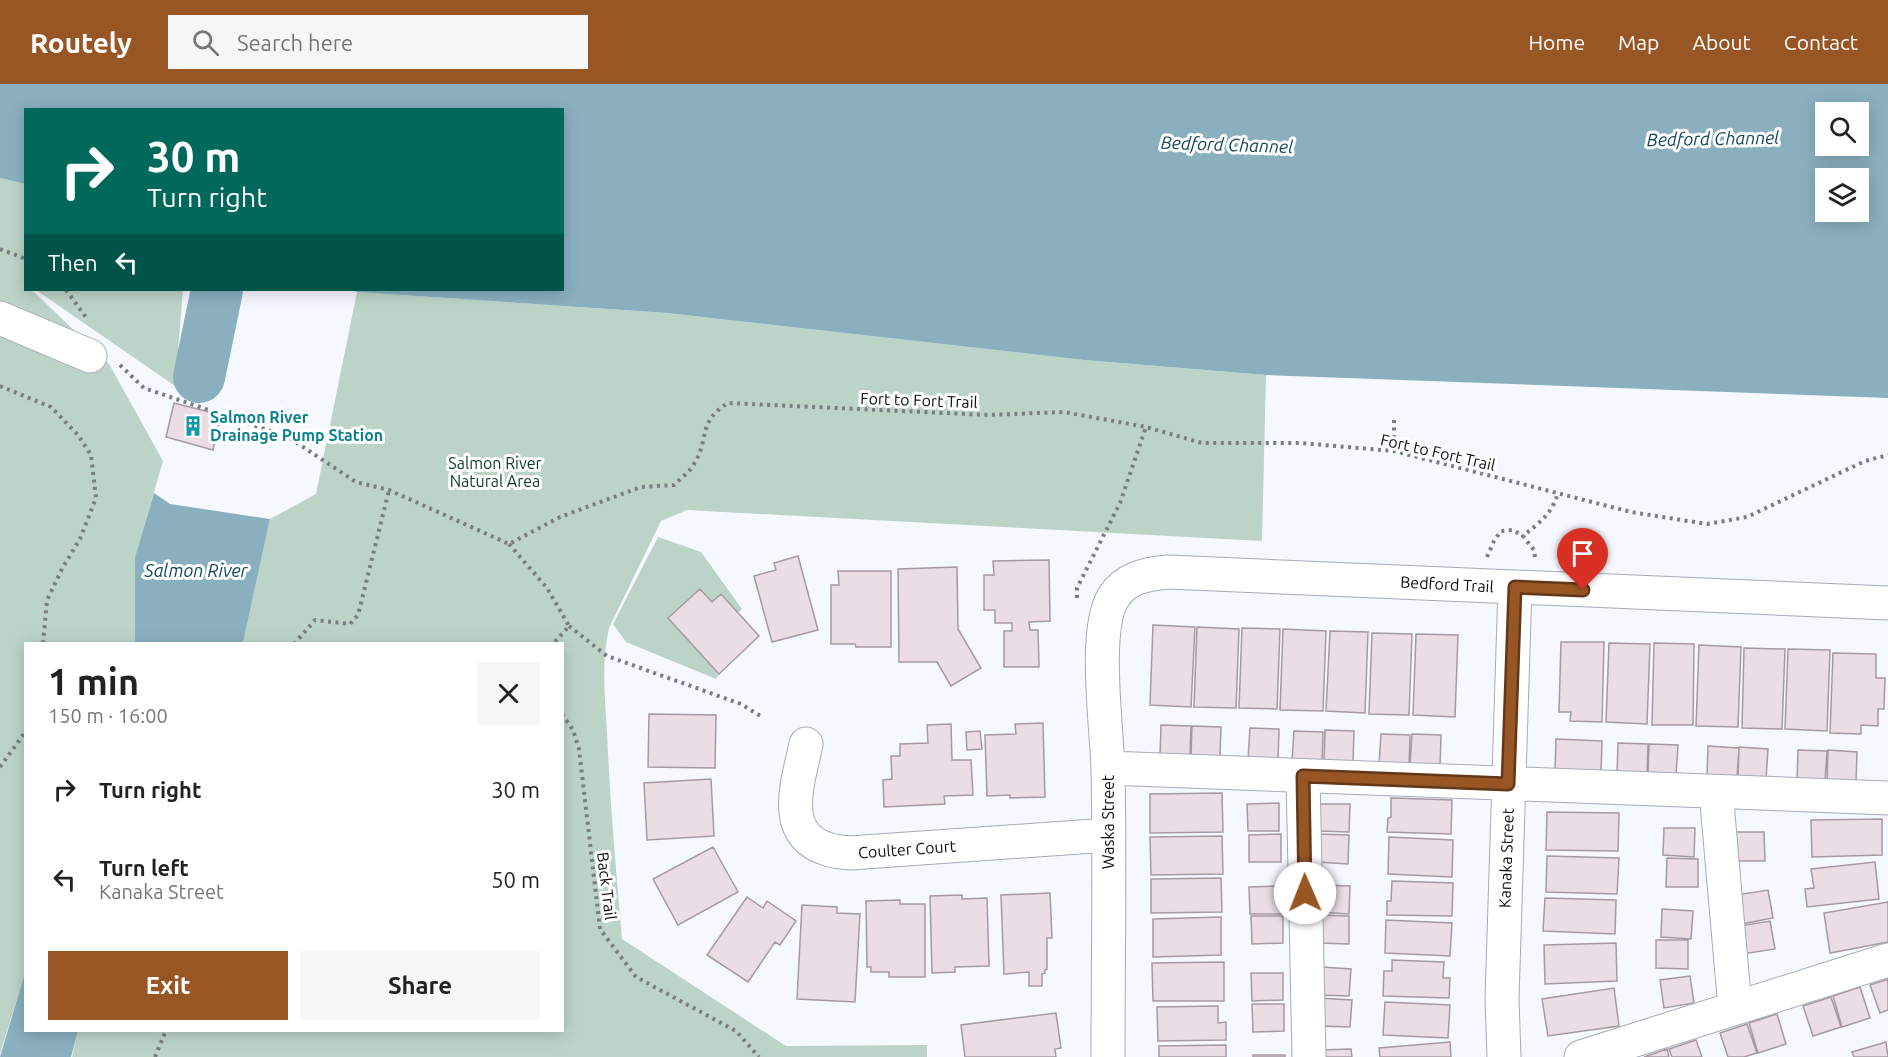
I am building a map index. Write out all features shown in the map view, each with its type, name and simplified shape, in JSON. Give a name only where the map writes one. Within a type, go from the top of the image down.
[{"type":"street","points":[[0,318],[101,349]]},
{"type":"street","name":"Bedford Trail","points":[[1119,590],[1129,581],[1144,575],[1168,572],[1888,603]]},
{"type":"street","name":"Kanaka Street","points":[[1504,1057],[1502,999],[1508,784],[1526,587]]},
{"type":"street","name":"Waska Street","points":[[1108,1057],[1108,768],[1102,637],[1112,598],[1119,590]]},
{"type":"street","name":"Coulter Court","points":[[806,744],[795,801],[795,815],[799,828],[810,840],[826,849],[850,853],[1108,835]]},
{"type":"street","points":[[1108,768],[1888,798]]},
{"type":"street","points":[[1303,776],[1309,1057]]},
{"type":"street","points":[[1716,792],[1735,1008]]},
{"type":"street","points":[[1581,1057],[1888,960]]},
{"type":"path","points":[[0,249],[24,259]]},
{"type":"path","points":[[67,291],[101,349],[144,388],[288,437],[356,482],[389,490],[509,544],[547,588],[569,626],[607,656],[741,704],[762,717]]},
{"type":"path","points":[[0,386],[51,407],[78,435],[91,455],[96,498],[80,539],[47,600],[43,642]]},
{"type":"path","name":"Fort to Fort Trail","points":[[509,544],[560,517],[641,487],[674,485],[694,465],[707,424],[715,411],[728,404],[988,415],[1064,412],[1146,427],[1202,443],[1300,443],[1394,451],[1631,512],[1707,524],[1747,517],[1865,461],[1888,455]]},
{"type":"path","points":[[1394,420],[1394,451]]},
{"type":"path","points":[[1077,598],[1077,588],[1120,503],[1146,427]]},
{"type":"path","points":[[296,642],[315,620],[350,624],[358,615],[389,490]]},
{"type":"path","points":[[1523,536],[1546,518],[1554,506],[1558,493]]},
{"type":"path","points":[[1483,585],[1487,554],[1497,536],[1507,529],[1514,530],[1523,536],[1534,550],[1526,587]]},
{"type":"path","points":[[555,642],[569,626]]},
{"type":"path","name":"Back Trail","points":[[564,717],[573,730],[579,749],[600,929],[636,977],[736,1031],[759,1057]]},
{"type":"path","points":[[0,768],[24,734]]},
{"type":"path","points":[[155,1057],[165,1032]]},
{"type":"green space","points":[[0,178],[24,184],[24,291],[33,291],[109,364],[163,461],[135,557],[135,642],[24,642],[24,975],[0,1054]]},
{"type":"green space","points":[[37,291],[183,291],[175,386]]},
{"type":"green space","name":"Salmon River Natural Area","points":[[357,292],[667,313],[1084,360],[1266,375],[1262,541],[687,510],[661,521],[609,628],[605,654],[610,785],[622,939],[786,1046],[927,1045],[927,1057],[72,1057],[78,1032],[564,1032],[564,642],[243,642],[270,519],[316,494]]},
{"type":"green space","points":[[658,537],[701,552],[742,609],[738,613],[721,594],[712,602],[700,589],[668,618],[719,674],[716,679],[626,642],[613,624]]},
{"type":"water","name":"Bedford Channel","points":[[0,84],[1888,84],[1888,398],[1266,375],[1084,360],[667,313],[357,292],[355,291],[564,291],[564,108],[24,108],[24,184],[0,178]]},
{"type":"water","name":"Salmon River","points":[[154,493],[170,504],[270,519],[243,642],[135,642],[135,557]]},
{"type":"water","points":[[24,975],[24,1032],[78,1032],[71,1057],[0,1057]]},
{"type":"building","name":"Salmon River Drainage Pump Station","points":[[174,403],[221,415],[213,450],[166,437]]},
{"type":"building","points":[[798,556],[818,630],[772,642],[754,576],[776,570],[774,563]]},
{"type":"building","points":[[1049,560],[1050,621],[1029,622],[1030,630],[1038,630],[1039,667],[1004,667],[1004,631],[1012,631],[1012,623],[995,623],[995,610],[984,610],[984,575],[994,575],[993,561]]},
{"type":"building","points":[[957,567],[958,629],[981,668],[951,686],[937,662],[899,662],[898,569]]},
{"type":"building","points":[[838,571],[891,571],[891,647],[831,644],[831,585],[839,585]]},
{"type":"building","points":[[700,589],[712,602],[721,594],[759,636],[719,674],[668,618]]},
{"type":"building","points":[[1153,625],[1195,627],[1191,707],[1150,705]]},
{"type":"building","points":[[1197,627],[1239,629],[1236,708],[1194,707]]},
{"type":"building","points":[[1242,628],[1280,629],[1277,709],[1239,708]]},
{"type":"building","points":[[1283,629],[1326,631],[1323,711],[1280,710]]},
{"type":"building","points":[[1330,631],[1368,632],[1365,713],[1326,711]]},
{"type":"building","points":[[1372,633],[1412,634],[1409,715],[1369,714]]},
{"type":"building","points":[[1416,634],[1458,635],[1455,717],[1413,715]]},
{"type":"building","points":[[1561,642],[1604,642],[1602,722],[1570,721],[1571,712],[1559,712]]},
{"type":"building","points":[[1609,643],[1650,644],[1647,724],[1606,722]]},
{"type":"building","points":[[1654,643],[1694,644],[1693,725],[1652,725]]},
{"type":"building","points":[[1699,645],[1741,647],[1738,727],[1696,726]]},
{"type":"building","points":[[1744,648],[1785,649],[1782,729],[1742,728]]},
{"type":"building","points":[[1788,649],[1830,650],[1827,731],[1785,729]]},
{"type":"building","points":[[1833,653],[1876,654],[1876,678],[1885,678],[1884,709],[1878,709],[1878,726],[1861,725],[1861,734],[1830,733]]},
{"type":"building","points":[[649,714],[716,715],[715,768],[648,767]]},
{"type":"building","points":[[1043,723],[1045,797],[987,796],[985,735],[1016,734],[1015,724]]},
{"type":"building","points":[[951,724],[952,760],[971,760],[973,795],[944,796],[945,804],[884,807],[883,780],[892,779],[891,756],[900,756],[900,744],[928,743],[927,725]]},
{"type":"building","points":[[1161,725],[1191,726],[1190,756],[1160,756]]},
{"type":"building","points":[[1192,726],[1221,727],[1220,757],[1191,757]]},
{"type":"building","points":[[1250,728],[1279,729],[1278,759],[1248,759]]},
{"type":"building","points":[[1325,730],[1354,731],[1353,762],[1324,762]]},
{"type":"building","points":[[980,731],[982,749],[967,750],[966,732]]},
{"type":"building","points":[[1294,731],[1323,732],[1322,763],[1292,762]]},
{"type":"building","points":[[1381,734],[1410,735],[1409,766],[1379,765]]},
{"type":"building","points":[[1412,734],[1441,735],[1440,766],[1410,765]]},
{"type":"building","points":[[1556,739],[1602,741],[1601,772],[1555,771]]},
{"type":"building","points":[[1618,743],[1648,744],[1647,775],[1617,774]]},
{"type":"building","points":[[1649,744],[1678,745],[1676,775],[1648,774]]},
{"type":"building","points":[[1708,746],[1739,748],[1737,778],[1707,777]]},
{"type":"building","points":[[1739,747],[1768,749],[1766,780],[1738,778]]},
{"type":"building","points":[[1798,750],[1827,751],[1825,781],[1797,780]]},
{"type":"building","points":[[1828,750],[1857,752],[1856,782],[1827,781]]},
{"type":"building","points":[[711,779],[714,836],[647,840],[644,783]]},
{"type":"building","points":[[1222,793],[1223,832],[1150,833],[1150,794]]},
{"type":"building","points":[[1391,798],[1452,800],[1451,834],[1387,832],[1388,818],[1391,817]]},
{"type":"building","points":[[1279,803],[1279,831],[1248,831],[1247,804]]},
{"type":"building","points":[[1318,804],[1350,804],[1349,832],[1318,831]]},
{"type":"building","points":[[1547,812],[1619,813],[1618,851],[1546,850]]},
{"type":"building","points":[[1882,819],[1882,855],[1812,857],[1811,820]]},
{"type":"building","points":[[1664,828],[1695,828],[1694,857],[1663,855]]},
{"type":"building","points":[[1733,832],[1764,832],[1765,861],[1734,861]]},
{"type":"building","points":[[1281,834],[1281,862],[1249,862],[1249,835]]},
{"type":"building","points":[[1317,834],[1349,835],[1348,864],[1316,862]]},
{"type":"building","points":[[1222,836],[1223,874],[1151,875],[1150,837]]},
{"type":"building","points":[[1389,837],[1453,840],[1452,877],[1388,874]]},
{"type":"building","points":[[713,847],[738,892],[678,925],[653,879]]},
{"type":"building","points":[[1547,856],[1619,858],[1617,894],[1546,892]]},
{"type":"building","points":[[1667,858],[1698,859],[1698,887],[1666,887]]},
{"type":"building","points":[[1875,862],[1879,899],[1807,907],[1805,889],[1814,888],[1811,869]]},
{"type":"building","points":[[1221,878],[1222,912],[1151,913],[1151,879]]},
{"type":"building","points":[[1392,881],[1453,883],[1452,916],[1387,915],[1387,901],[1391,901]]},
{"type":"building","points":[[1318,885],[1350,886],[1349,914],[1317,912]]},
{"type":"building","points":[[1281,886],[1282,914],[1250,914],[1249,887]]},
{"type":"building","points":[[1768,890],[1773,918],[1741,924],[1736,895]]},
{"type":"building","points":[[1050,893],[1052,938],[1047,938],[1047,969],[1042,974],[1042,986],[1029,986],[1029,972],[1004,974],[1001,895]]},
{"type":"building","points":[[962,895],[962,899],[987,898],[989,966],[955,967],[955,972],[932,973],[930,896]]},
{"type":"building","points":[[747,897],[763,908],[767,901],[796,921],[780,945],[775,942],[748,982],[707,955]]},
{"type":"building","points":[[1545,898],[1616,900],[1615,934],[1543,931]]},
{"type":"building","points":[[900,900],[900,904],[925,904],[925,977],[889,977],[889,972],[871,972],[871,967],[867,967],[866,901]]},
{"type":"building","points":[[1888,902],[1888,942],[1830,953],[1824,913]]},
{"type":"building","points":[[802,905],[837,907],[837,913],[860,914],[855,1002],[797,999]]},
{"type":"building","points":[[1662,909],[1693,911],[1691,939],[1661,937]]},
{"type":"building","points":[[1319,915],[1349,916],[1349,944],[1317,943]]},
{"type":"building","points":[[1251,916],[1283,916],[1283,943],[1252,944]]},
{"type":"building","points":[[1221,917],[1221,955],[1153,957],[1153,919]]},
{"type":"building","points":[[1386,920],[1452,923],[1450,956],[1385,953]]},
{"type":"building","points":[[1770,921],[1775,949],[1743,954],[1739,926]]},
{"type":"building","points":[[1656,940],[1688,940],[1688,969],[1656,968]]},
{"type":"building","points":[[1616,943],[1617,981],[1545,984],[1544,945]]},
{"type":"building","points":[[1392,960],[1444,962],[1443,978],[1450,978],[1449,998],[1383,996],[1384,971],[1392,971]]},
{"type":"building","points":[[1224,962],[1224,1001],[1153,1001],[1152,963]]},
{"type":"building","points":[[1321,967],[1351,969],[1349,996],[1319,995]]},
{"type":"building","points":[[1251,973],[1283,973],[1283,1000],[1252,1001]]},
{"type":"building","points":[[1690,976],[1694,1003],[1664,1008],[1660,980]]},
{"type":"building","points":[[1888,979],[1888,1010],[1880,1013],[1870,985]]},
{"type":"building","points":[[1860,987],[1870,1018],[1842,1027],[1833,996]]},
{"type":"building","points":[[1614,988],[1619,1026],[1548,1036],[1542,999]]},
{"type":"building","points":[[1831,997],[1841,1027],[1813,1036],[1803,1006]]},
{"type":"building","points":[[1319,998],[1352,1000],[1350,1027],[1318,1026]]},
{"type":"building","points":[[1385,1002],[1450,1005],[1448,1038],[1383,1035]]},
{"type":"building","points":[[1252,1004],[1284,1004],[1284,1031],[1253,1032]]},
{"type":"building","points":[[1218,1006],[1218,1023],[1226,1022],[1226,1040],[1158,1041],[1157,1007]]},
{"type":"building","points":[[1056,1013],[1061,1048],[1055,1049],[1056,1057],[965,1057],[961,1025]]},
{"type":"building","points":[[1777,1014],[1786,1044],[1758,1053],[1749,1023]]},
{"type":"building","points":[[1747,1024],[1757,1053],[1744,1057],[1728,1057],[1720,1033]]},
{"type":"building","points":[[1696,1040],[1702,1057],[1672,1057],[1669,1049]]},
{"type":"building","points":[[1450,1042],[1451,1057],[1380,1057],[1379,1048]]},
{"type":"building","points":[[1886,1042],[1888,1057],[1854,1057],[1852,1052]]},
{"type":"building","points":[[1226,1045],[1226,1057],[1159,1057],[1159,1046]]},
{"type":"building","points":[[1351,1049],[1352,1057],[1320,1057],[1320,1050]]},
{"type":"building","points":[[1667,1049],[1669,1057],[1644,1057]]},
{"type":"building","points":[[1253,1055],[1285,1055],[1285,1057],[1253,1057]]},
{"type":"waterway","name":"Salmon River","points":[[199,377],[217,291]]},
{"type":"place","name":"Salmon River Drainage Pump Station","points":[[193,426]]},
{"type":"route","points":[[1305,893],[1303,776],[1508,784],[1515,587],[1583,590]]}]
